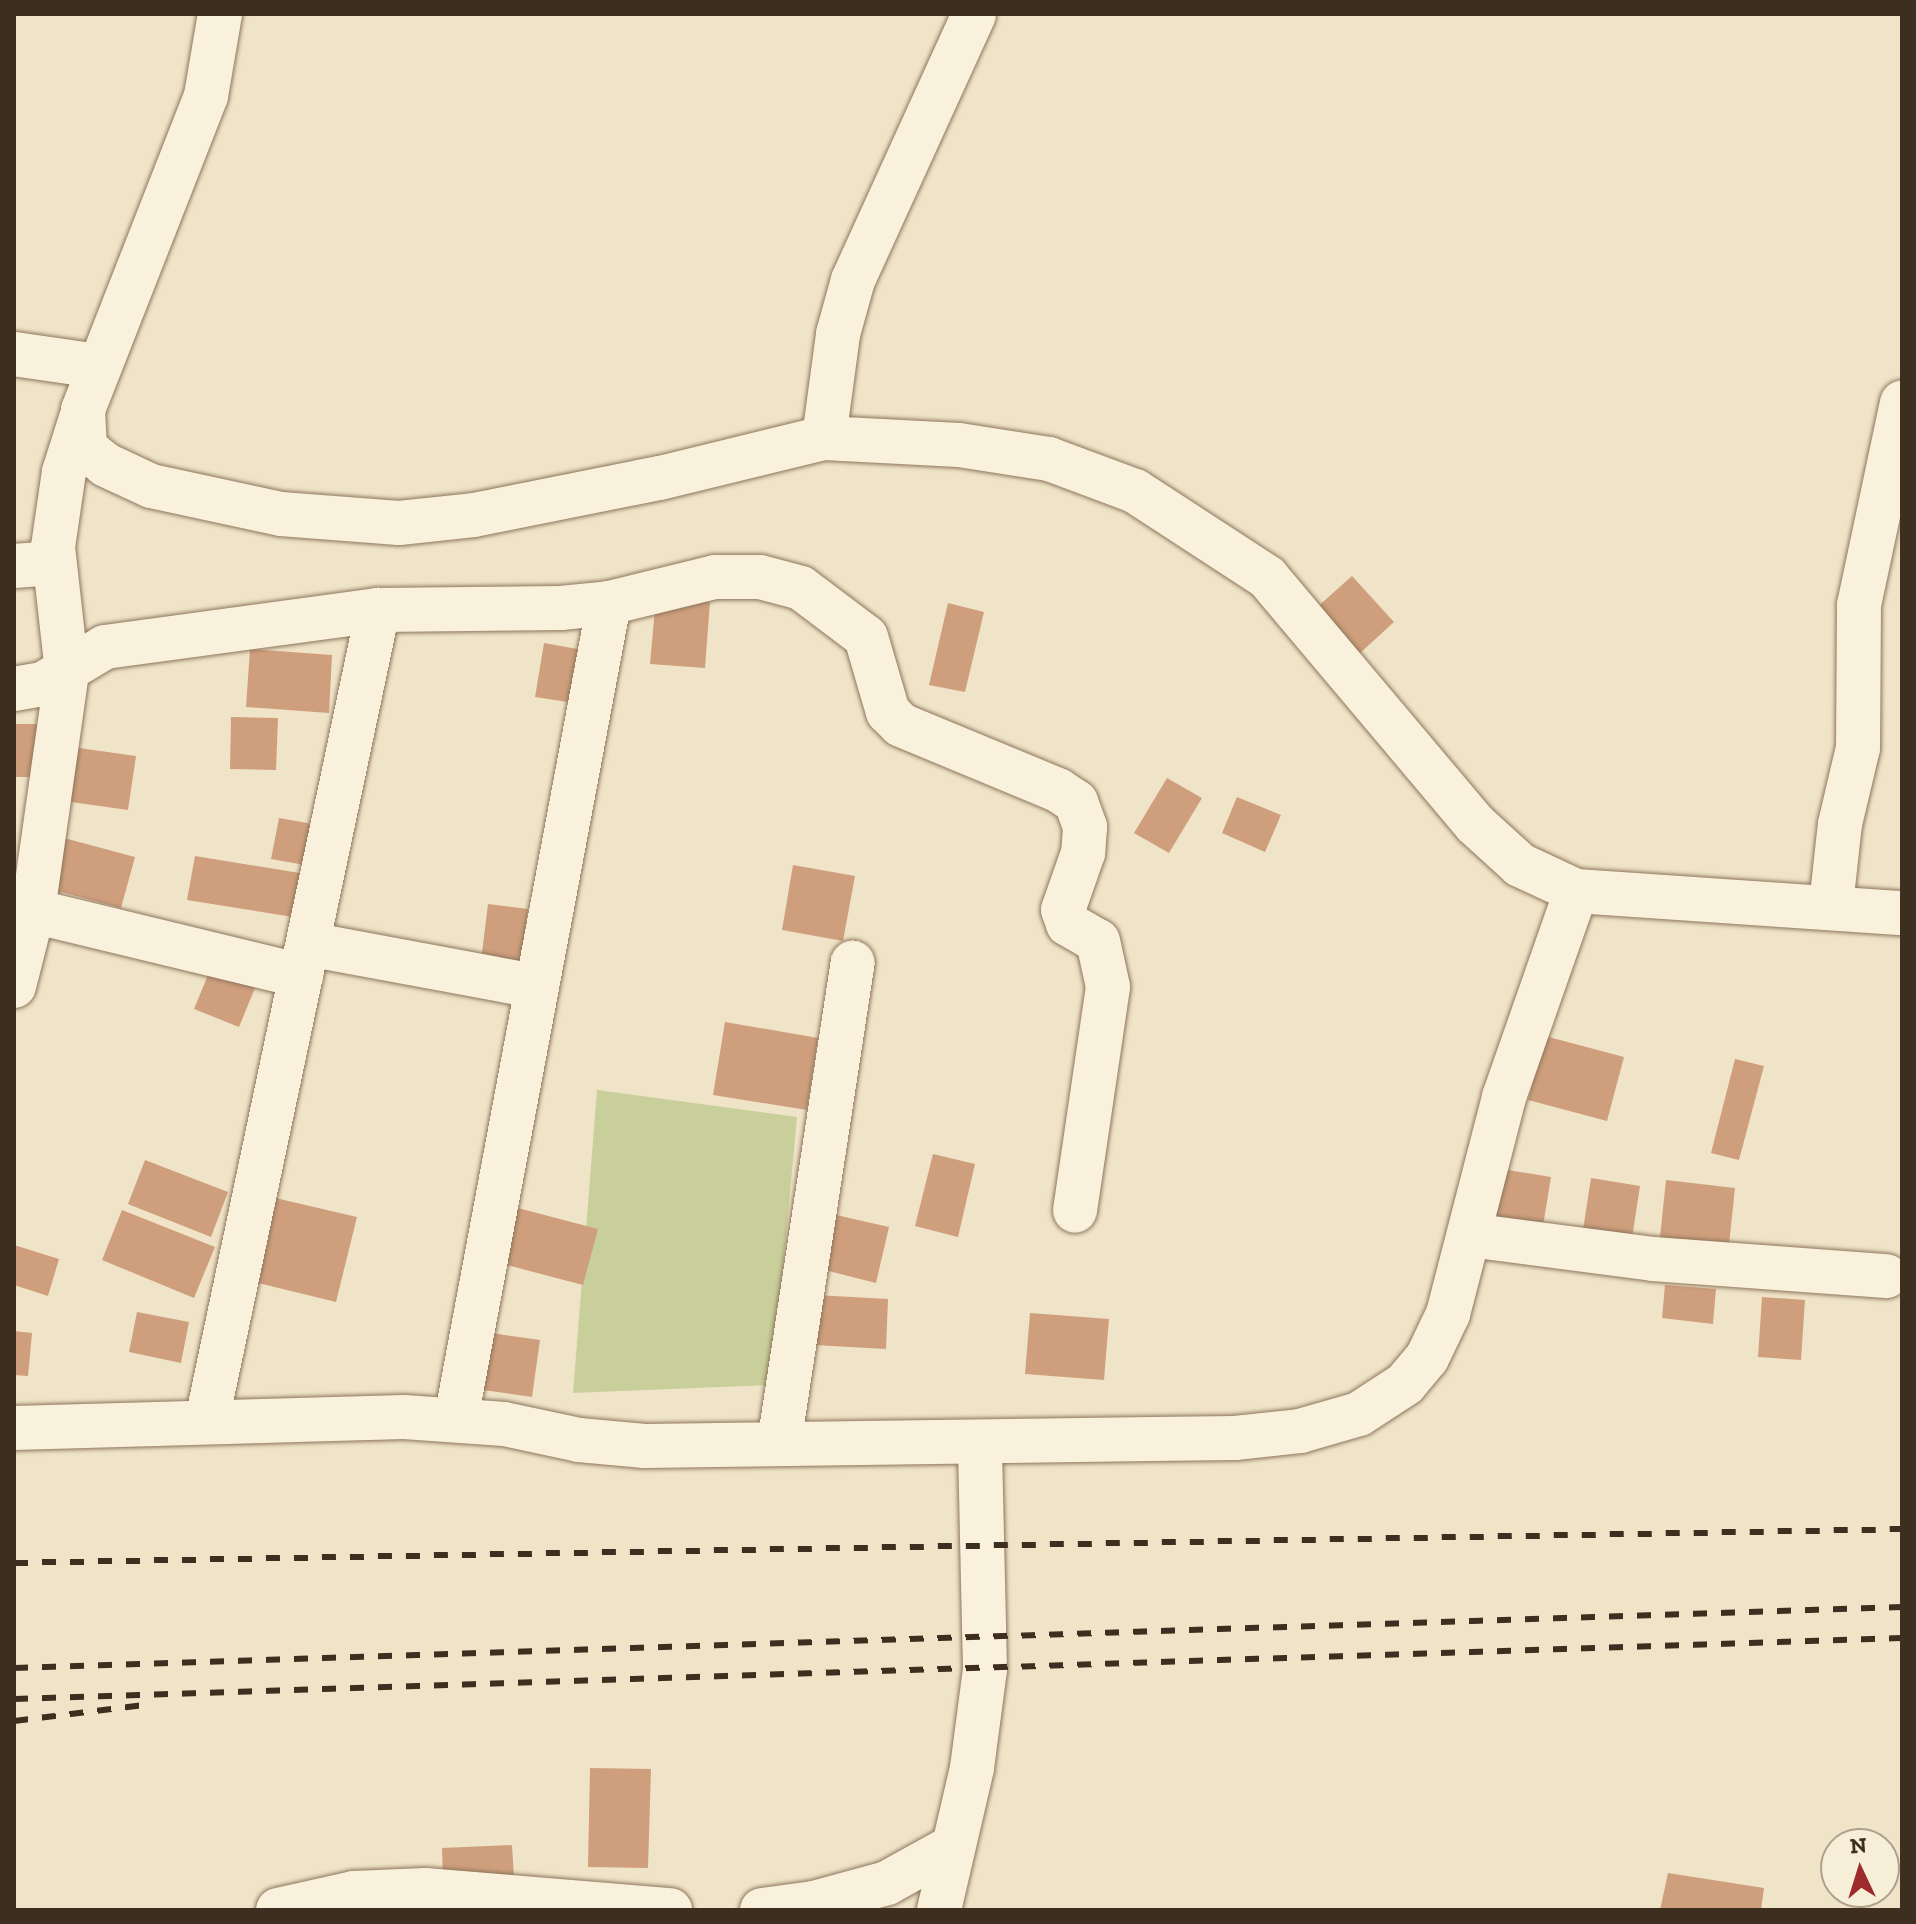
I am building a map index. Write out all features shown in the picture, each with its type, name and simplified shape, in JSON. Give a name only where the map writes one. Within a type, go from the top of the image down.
[{"type":"street","points":[[14,986],[33,911],[67,672],[34,565],[59,500],[97,366],[206,96],[220,14]]},
{"type":"street","points":[[825,419],[838,334],[853,280],[974,14]]},
{"type":"street","points":[[14,354],[97,366]]},
{"type":"street","points":[[1831,905],[1840,824],[1858,748],[1859,605],[1902,403]]},
{"type":"street","points":[[83,410],[85,448],[106,465],[151,486],[281,514],[399,523],[474,515],[644,482],[825,419],[1049,459],[1135,491],[1267,577],[1475,824],[1520,865],[1576,891],[1831,905],[1902,913]]},
{"type":"street","points":[[14,689],[43,684],[67,672],[84,655],[105,647],[378,610],[609,603],[715,577],[760,577],[801,588],[866,637],[888,712],[901,725],[1058,790],[1076,802],[1085,827],[1083,853],[1063,910],[1068,924],[1098,941],[1108,987],[1075,1211]]},
{"type":"street","points":[[456,1419],[609,603]]},
{"type":"street","points":[[207,1420],[378,610]]},
{"type":"street","points":[[14,1428],[207,1420],[456,1419],[645,1446],[1235,1438],[1300,1431],[1359,1414],[1405,1384],[1427,1358],[1448,1314],[1504,1097],[1576,891]]},
{"type":"street","points":[[33,911],[305,960],[535,986]]},
{"type":"street","points":[[779,1444],[853,963]]},
{"type":"street","points":[[1469,1235],[1653,1259],[1886,1276]]},
{"type":"street","points":[[939,1910],[972,1768],[985,1669],[980,1442]]},
{"type":"street","points":[[782,1909],[887,1883],[952,1847]]},
{"type":"street","points":[[278,1910],[354,1893],[425,1890],[670,1910]]},
{"type":"green space","points":[[597,1090],[797,1117],[772,1385],[573,1393]]},
{"type":"building","points":[[1352,576],[1394,622],[1358,655],[1315,609]]},
{"type":"building","points":[[656,597],[710,602],[705,668],[650,664]]},
{"type":"building","points":[[948,603],[984,612],[965,692],[929,685]]},
{"type":"building","points":[[544,643],[583,650],[574,703],[535,697]]},
{"type":"building","points":[[250,649],[332,655],[329,713],[246,707]]},
{"type":"building","points":[[231,717],[278,718],[276,770],[230,769]]},
{"type":"building","points":[[14,724],[39,724],[37,777],[14,777]]},
{"type":"building","points":[[72,747],[136,756],[128,810],[64,801]]},
{"type":"building","points":[[1167,778],[1202,798],[1169,853],[1134,833]]},
{"type":"building","points":[[1237,797],[1281,815],[1265,852],[1222,833]]},
{"type":"building","points":[[279,818],[324,826],[316,867],[271,859]]},
{"type":"building","points":[[64,838],[135,857],[121,908],[50,889]]},
{"type":"building","points":[[195,856],[306,874],[299,918],[187,900]]},
{"type":"building","points":[[793,865],[855,876],[843,941],[782,930]]},
{"type":"building","points":[[488,904],[528,909],[521,966],[481,961]]},
{"type":"building","points":[[210,970],[255,988],[239,1027],[194,1009]]},
{"type":"building","points":[[725,1022],[818,1038],[807,1110],[713,1095]]},
{"type":"building","points":[[1545,1036],[1624,1057],[1607,1121],[1528,1100]]},
{"type":"building","points":[[1735,1059],[1764,1066],[1739,1160],[1711,1153]]},
{"type":"building","points":[[933,1154],[975,1164],[958,1237],[915,1226]]},
{"type":"building","points":[[145,1160],[228,1192],[211,1237],[128,1204]]},
{"type":"building","points":[[1502,1169],[1551,1177],[1543,1226],[1494,1219]]},
{"type":"building","points":[[1591,1178],[1640,1186],[1632,1238],[1583,1230]]},
{"type":"building","points":[[1666,1180],[1735,1188],[1729,1245],[1660,1237]]},
{"type":"building","points":[[271,1197],[357,1217],[336,1302],[250,1281]]},
{"type":"building","points":[[514,1207],[598,1229],[583,1285],[499,1263]]},
{"type":"building","points":[[122,1210],[215,1247],[194,1298],[102,1260]]},
{"type":"building","points":[[823,1212],[889,1227],[876,1283],[809,1266]]},
{"type":"building","points":[[14,1245],[59,1259],[48,1296],[14,1285]]},
{"type":"building","points":[[1665,1285],[1716,1289],[1713,1324],[1662,1318]]},
{"type":"building","points":[[816,1295],[888,1299],[886,1349],[814,1345]]},
{"type":"building","points":[[1762,1297],[1805,1300],[1801,1360],[1758,1357]]},
{"type":"building","points":[[137,1312],[189,1322],[181,1363],[129,1352]]},
{"type":"building","points":[[1030,1313],[1109,1319],[1104,1380],[1025,1374]]},
{"type":"building","points":[[14,1331],[32,1333],[28,1376],[14,1375]]},
{"type":"building","points":[[484,1332],[540,1340],[532,1397],[476,1389]]},
{"type":"building","points":[[590,1768],[651,1769],[648,1868],[588,1867]]},
{"type":"building","points":[[512,1845],[514,1878],[443,1882],[442,1848]]},
{"type":"building","points":[[1668,1873],[1764,1888],[1761,1910],[1660,1910]]},
{"type":"railway","points":[[14,1563],[1902,1529]]},
{"type":"railway","points":[[14,1668],[1902,1607]]},
{"type":"railway","points":[[14,1699],[1902,1638]]},
{"type":"railway","points":[[14,1721],[144,1705]]}]
